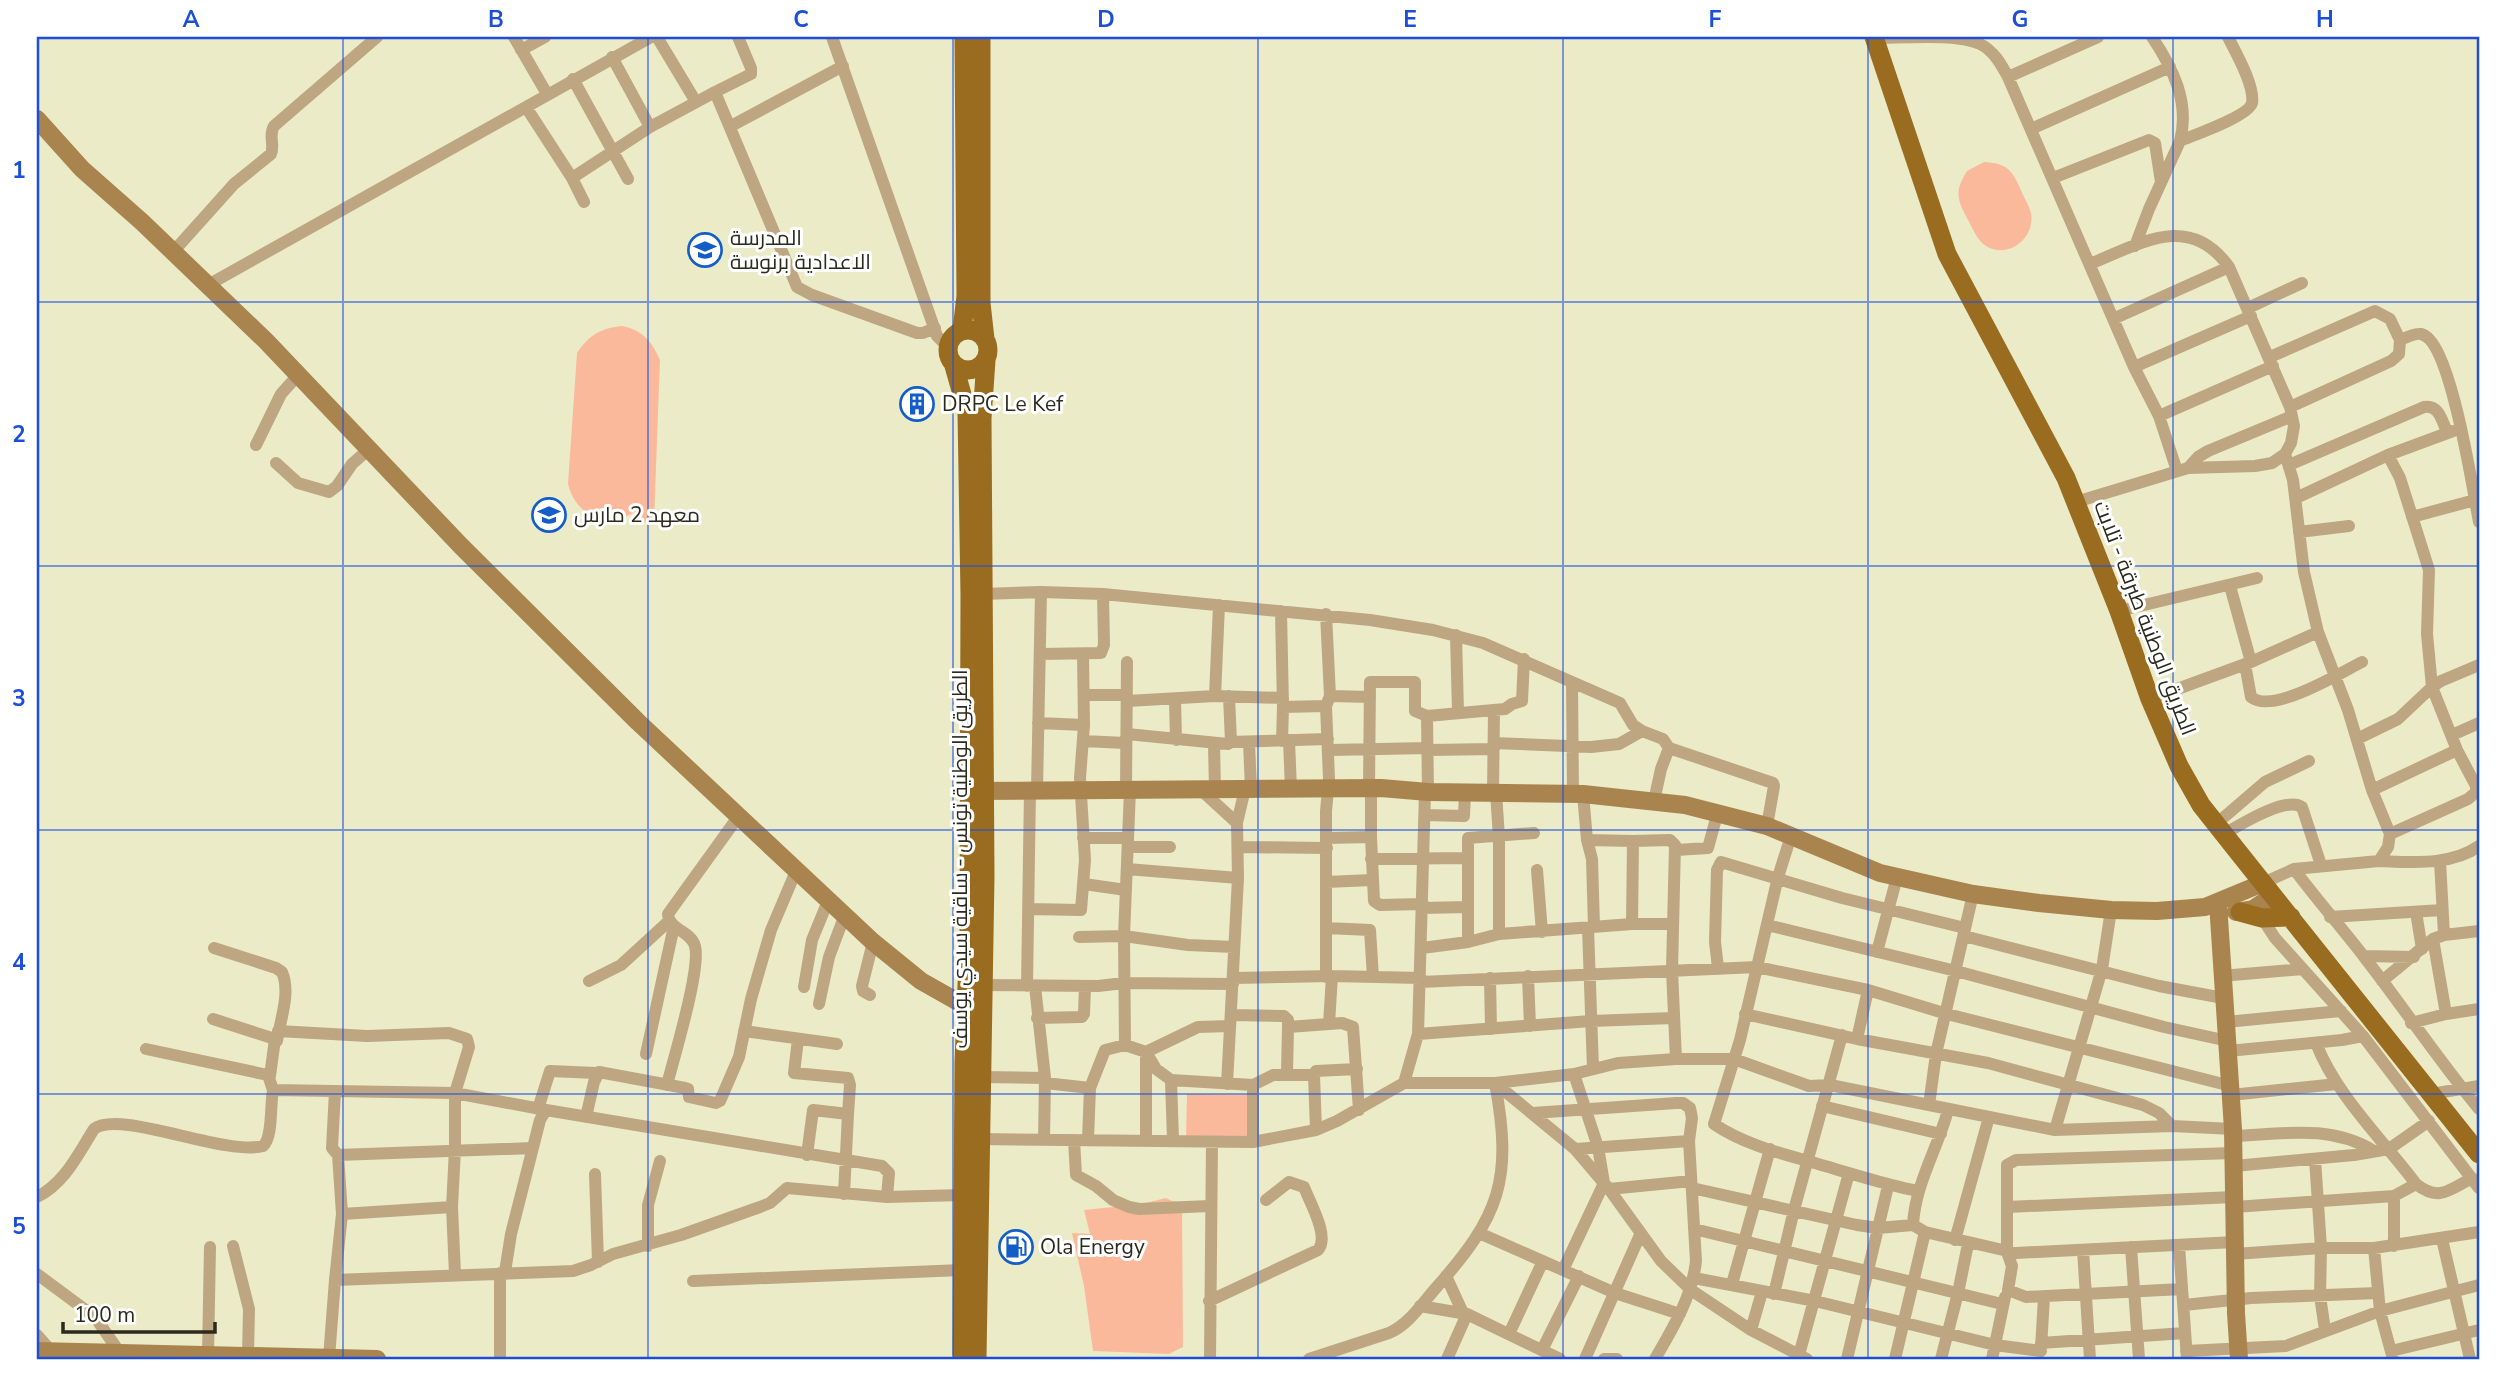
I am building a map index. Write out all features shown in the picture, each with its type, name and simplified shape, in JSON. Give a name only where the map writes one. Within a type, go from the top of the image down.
[{"type":"main road","points":[[964,37],[966,296],[946,335],[949,359],[954,366],[971,371],[986,360],[988,350],[981,303],[981,37]]},
{"type":"main road","name":"الطريق الوطنية طبرقة - تلابت","points":[[1875,37],[1947,254],[2043,433],[2076,502],[2150,699],[2179,766],[2201,805],[2479,1154]]},
{"type":"main road","points":[[946,335],[975,331],[985,339]]},
{"type":"main road","name":"الطريق الوطنية تونس - ساقية سيدي يوسف","points":[[962,1358],[972,1139],[977,791],[984,594],[982,418],[986,360]]},
{"type":"main road","name":"الطريق الوطنية تونس - ساقية سيدي يوسف","points":[[954,366],[965,399],[968,428],[970,595],[977,791]]},
{"type":"main road","points":[[2239,912],[2262,918],[2291,916]]},
{"type":"main road","name":"الطريق الوطنية تونس - ساقية سيدي يوسف","points":[[962,1358],[963,1195],[981,1077],[974,1011]]},
{"type":"street","points":[[173,252],[234,184],[271,154],[270,135],[274,126],[377,37]]},
{"type":"street","points":[[513,37],[547,94]]},
{"type":"street","points":[[521,50],[545,37]]},
{"type":"street","points":[[208,285],[651,37]]},
{"type":"street","points":[[657,37],[696,102]]},
{"type":"street","points":[[572,178],[650,127],[751,74],[751,68],[737,37]]},
{"type":"street","points":[[715,92],[797,287],[812,295],[917,333],[946,335],[832,37]]},
{"type":"street","points":[[1875,37],[1974,39],[1991,52],[2008,77],[2134,367],[2183,470]]},
{"type":"street","points":[[2008,77],[2098,37]]},
{"type":"street","points":[[2180,141],[2241,115],[2253,101],[2247,79],[2228,37]]},
{"type":"street","points":[[2135,246],[2183,129],[2181,94],[2155,38]]},
{"type":"street","points":[[611,57],[650,127]]},
{"type":"street","points":[[731,126],[843,66]]},
{"type":"street","points":[[2031,129],[2170,67]]},
{"type":"street","points":[[573,79],[628,179]]},
{"type":"street","points":[[526,107],[572,178],[584,202]]},
{"type":"street","points":[[37,119],[82,169],[208,285],[299,374],[452,538],[579,665],[738,817],[873,942],[921,981],[974,1011]]},
{"type":"street","points":[[2053,178],[2149,140],[2155,143],[2157,150],[2161,182]]},
{"type":"street","points":[[2090,264],[2163,236],[2192,238],[2220,255],[2229,267],[2272,362],[2291,412],[2294,426],[2287,460],[2296,498],[2304,572],[2318,632],[2372,790],[2390,834],[2388,847],[2379,861]]},
{"type":"street","points":[[2113,319],[2229,267]]},
{"type":"street","points":[[2134,367],[2249,312],[2302,283]]},
{"type":"street","points":[[2159,415],[2375,311],[2390,319],[2400,340],[2399,354],[2391,361],[2291,412],[2208,450],[2183,470]]},
{"type":"street","points":[[2400,340],[2422,334],[2430,342],[2442,365],[2455,399],[2479,522]]},
{"type":"street","points":[[256,445],[278,398],[299,374]]},
{"type":"street","points":[[2076,502],[2183,470],[2255,466],[2287,460],[2424,407],[2432,406],[2437,409],[2447,432]]},
{"type":"street","points":[[2296,498],[2388,455],[2447,432],[2462,429]]},
{"type":"street","points":[[276,463],[298,483],[329,492],[337,486],[352,464],[369,449]]},
{"type":"street","points":[[2388,455],[2400,478],[2430,577],[2427,634],[2432,687],[2457,750],[2476,776],[2473,796],[2390,834]]},
{"type":"street","points":[[2412,517],[2475,500]]},
{"type":"street","points":[[2300,532],[2349,526]]},
{"type":"street","points":[[2119,611],[2257,578]]},
{"type":"street","points":[[2230,586],[2248,663],[2251,697],[2257,701],[2295,695],[2362,662]]},
{"type":"street","points":[[1041,592],[1029,909],[1031,986],[1045,1080],[1044,1139]]},
{"type":"street","points":[[984,594],[1103,594],[1326,614],[1456,635],[1524,659],[1619,704],[1630,721],[1642,732],[1663,739],[1669,748],[1773,783],[1767,826]]},
{"type":"street","points":[[1040,654],[1100,654],[1103,650],[1103,594]]},
{"type":"street","points":[[1220,605],[1222,696],[1231,742]]},
{"type":"street","points":[[1281,611],[1285,741],[1291,790]]},
{"type":"street","points":[[1326,614],[1326,928],[1329,1024]]},
{"type":"street","points":[[2150,699],[2248,663],[2318,632]]},
{"type":"street","points":[[1456,635],[1458,712]]},
{"type":"street","points":[[1029,909],[1081,909],[1084,884],[1080,767],[1084,725],[1083,654]]},
{"type":"street","points":[[1468,907],[1376,904],[1371,859],[1370,682],[1415,682],[1415,711],[1427,716],[1507,709],[1522,701],[1524,659]]},
{"type":"street","points":[[1125,1045],[1124,936],[1128,842],[1126,662]]},
{"type":"street","points":[[2357,740],[2398,719],[2432,687],[2456,673],[2479,665]]},
{"type":"street","points":[[1572,682],[1573,746],[1578,794],[1592,859],[1589,973],[1593,1069]]},
{"type":"street","points":[[1084,695],[1175,699],[1222,696],[1283,703],[1370,697]]},
{"type":"street","points":[[1175,699],[1176,740]]},
{"type":"street","points":[[1494,710],[1495,793],[1499,836],[1499,934]]},
{"type":"street","points":[[1404,1083],[1418,1034],[1427,792],[1427,716]]},
{"type":"street","points":[[1038,723],[1084,725]]},
{"type":"street","points":[[2452,735],[2479,723]]},
{"type":"street","points":[[1083,741],[1176,740],[1214,744],[1285,741],[1370,749],[1591,747],[1619,744],[1642,732]]},
{"type":"street","points":[[1227,1084],[1238,878],[1237,823],[1248,789],[1249,742]]},
{"type":"street","points":[[1214,744],[1208,790],[1237,823]]},
{"type":"street","points":[[1654,801],[1669,748]]},
{"type":"street","points":[[2372,790],[2457,750]]},
{"type":"street","points":[[2220,829],[2264,782],[2309,761]]},
{"type":"street","points":[[977,791],[1370,788],[1427,792],[1578,794],[1685,805],[1767,826],[1864,867],[1897,877],[1973,894],[2039,904],[2157,911],[2214,907],[2268,889]]},
{"type":"street","points":[[1425,815],[1464,816],[1465,792]]},
{"type":"street","points":[[2220,829],[2291,803],[2297,804],[2306,819],[2321,865]]},
{"type":"street","points":[[1676,850],[1708,848],[1717,815]]},
{"type":"street","points":[[646,1054],[671,923],[669,911],[738,817]]},
{"type":"street","points":[[1468,942],[1468,838],[1534,833]]},
{"type":"street","points":[[1714,1124],[1734,1059],[1778,877],[1791,836]]},
{"type":"street","points":[[1239,846],[1326,843],[1371,837]]},
{"type":"street","points":[[1083,838],[1170,847]]},
{"type":"street","points":[[1587,840],[1674,842],[1672,1018],[1676,1059]]},
{"type":"street","points":[[1632,924],[1633,841]]},
{"type":"street","points":[[2214,907],[2239,912],[2253,909],[2268,889],[2294,869],[2379,861],[2440,861],[2462,856],[2479,846]]},
{"type":"street","points":[[1371,859],[1468,858]]},
{"type":"street","points":[[2440,861],[2442,911],[2438,937],[2445,1014]]},
{"type":"street","points":[[1718,968],[1714,924],[1717,870],[1719,863],[1727,862],[1842,898],[1889,908],[2159,986],[2223,998]]},
{"type":"street","points":[[1127,869],[1238,878]]},
{"type":"street","points":[[2294,869],[2364,956],[2411,1023],[2479,1109]]},
{"type":"street","points":[[1537,870],[1542,932]]},
{"type":"street","points":[[500,1359],[503,1273],[550,1071],[600,1072],[687,1088],[689,1097],[718,1102],[739,1057],[771,930],[796,872]]},
{"type":"street","points":[[1877,952],[1897,877]]},
{"type":"street","points":[[1326,881],[1372,880]]},
{"type":"street","points":[[1084,884],[1126,890]]},
{"type":"street","points":[[1929,1105],[1936,1054],[1973,894]]},
{"type":"street","points":[[804,987],[812,940],[828,901]]},
{"type":"street","points":[[2214,907],[2231,1090],[2238,1353]]},
{"type":"street","points":[[2055,1130],[2102,969],[2111,910]]},
{"type":"street","points":[[2330,917],[2442,911]]},
{"type":"street","points":[[2416,912],[2418,953]]},
{"type":"street","points":[[819,1004],[829,957],[844,917]]},
{"type":"street","points":[[2262,918],[2275,938],[2363,1036],[2476,1183],[2437,1195],[2428,1193],[2416,1184],[2337,1084],[2323,1061],[2316,1042]]},
{"type":"street","points":[[589,981],[618,967],[671,923]]},
{"type":"street","points":[[667,1085],[692,984],[696,951],[693,940],[671,923]]},
{"type":"street","points":[[1422,947],[1468,942],[1499,934],[1632,924],[1672,924]]},
{"type":"street","points":[[1767,925],[1956,971],[2228,1046],[2316,1042],[2363,1036]]},
{"type":"street","points":[[1326,928],[1371,931],[1373,977]]},
{"type":"street","points":[[2382,981],[2438,937],[2479,931]]},
{"type":"street","points":[[1079,937],[1124,936],[1188,945],[1234,947]]},
{"type":"street","points":[[870,995],[863,991],[862,985],[873,942]]},
{"type":"street","points":[[37,1197],[46,1192],[71,1167],[99,1125],[144,1128],[226,1145],[263,1146],[269,1137],[273,1090],[270,1076],[286,985],[282,972],[275,968],[214,948]]},
{"type":"street","points":[[2364,956],[2418,953]]},
{"type":"street","points":[[975,985],[1085,986],[1329,976],[1421,980],[1756,967],[1868,990],[1947,1014],[2080,1047],[2231,1090],[2337,1084]]},
{"type":"street","points":[[2221,976],[2303,969]]},
{"type":"street","points":[[1528,976],[1531,1026]]},
{"type":"street","points":[[1490,978],[1491,1029]]},
{"type":"street","points":[[1037,1018],[1082,1017],[1085,986]]},
{"type":"street","points":[[1857,1039],[1868,990]]},
{"type":"street","points":[[2411,1023],[2479,1009]]},
{"type":"street","points":[[2226,1022],[2341,1011]]},
{"type":"street","points":[[1745,1014],[1857,1039],[1988,1063],[2143,1105],[2159,1113],[2172,1126]]},
{"type":"street","points":[[1146,1052],[1198,1027],[1231,1020],[1284,1016],[1287,1018],[1288,1027],[1287,1074]]},
{"type":"street","points":[[1418,1034],[1672,1018]]},
{"type":"street","points":[[213,1019],[270,1036],[458,1034],[466,1038],[469,1044],[455,1093],[452,1207],[455,1274]]},
{"type":"street","points":[[1288,1027],[1342,1023],[1353,1027],[1359,1110]]},
{"type":"street","points":[[744,1031],[836,1044]]},
{"type":"street","points":[[1751,1330],[1785,1252],[1842,1035]]},
{"type":"street","points":[[798,1039],[794,1073],[848,1078],[850,1085],[844,1194]]},
{"type":"street","points":[[1088,1139],[1090,1088],[1105,1050],[1125,1045],[1146,1052],[1156,1069],[1171,1080],[1253,1085],[1269,1077],[1287,1074],[1314,1075]]},
{"type":"street","points":[[146,1049],[270,1076]]},
{"type":"street","points":[[1146,1052],[1146,1140]]},
{"type":"street","points":[[972,1139],[1253,1142],[1316,1130],[1359,1110],[1404,1083],[1495,1083],[1574,1074],[1618,1063],[1676,1059],[1734,1059],[1809,1086],[1830,1085],[2055,1130],[2172,1126],[2234,1146],[2315,1159],[2389,1149],[2429,1121]]},
{"type":"street","points":[[1316,1130],[1314,1075],[1317,1070],[1357,1069]]},
{"type":"street","points":[[586,1117],[596,1073]]},
{"type":"street","points":[[1563,1270],[1607,1186],[1598,1147],[1574,1074]]},
{"type":"street","points":[[981,1077],[1045,1080],[1090,1088]]},
{"type":"street","points":[[1171,1080],[1173,1140]]},
{"type":"street","points":[[1495,1083],[1575,1149],[1607,1186],[1661,1261],[1782,1353],[1803,1357],[1835,1219],[1849,1173]]},
{"type":"street","points":[[1316,1358],[1395,1331],[1446,1276],[1479,1233],[1493,1208],[1501,1183],[1503,1136],[1495,1083]]},
{"type":"street","points":[[1253,1085],[1253,1142]]},
{"type":"street","points":[[2431,1094],[2479,1086]]},
{"type":"street","points":[[273,1090],[455,1093],[846,1161],[886,1168],[887,1197]]},
{"type":"street","points":[[329,1358],[342,1214],[338,1155],[332,1148],[335,1091]]},
{"type":"street","points":[[1533,1114],[1683,1103],[1690,1108],[1692,1118],[1689,1141],[1696,1261],[1692,1284],[1655,1359]]},
{"type":"street","points":[[1822,1106],[1941,1134]]},
{"type":"street","points":[[807,1155],[813,1110],[848,1114]]},
{"type":"street","points":[[1895,1359],[1913,1282],[1919,1228],[1918,1191],[1948,1110]]},
{"type":"street","points":[[1941,1359],[1958,1293],[1962,1242],[1989,1117]]},
{"type":"street","points":[[1692,1118],[1714,1124],[1734,1136],[1770,1149],[1888,1186],[1918,1191]]},
{"type":"street","points":[[1992,1359],[2012,1266],[2007,1252],[2007,1165],[2010,1161],[2234,1146],[2324,1132],[2360,1142],[2374,1151]]},
{"type":"street","points":[[1074,1140],[1076,1175],[1120,1204],[1139,1209],[1210,1206]]},
{"type":"street","points":[[1575,1149],[1689,1141]]},
{"type":"street","points":[[1210,1359],[1212,1142]]},
{"type":"street","points":[[338,1155],[533,1148]]},
{"type":"street","points":[[1732,1284],[1770,1149]]},
{"type":"street","points":[[2315,1159],[2321,1248],[2320,1296],[2325,1330]]},
{"type":"street","points":[[648,1246],[648,1205],[660,1161]]},
{"type":"street","points":[[595,1174],[598,1262]]},
{"type":"street","points":[[1209,1301],[1322,1246],[1323,1235],[1304,1187],[1289,1182],[1266,1200]]},
{"type":"street","points":[[1607,1186],[1691,1184],[1754,1201],[1878,1228],[1919,1228],[1962,1242],[2007,1252],[2179,1245],[2235,1248],[2374,1248],[2479,1233]]},
{"type":"street","points":[[2007,1207],[2319,1203],[2394,1196],[2416,1184]]},
{"type":"street","points":[[1847,1359],[1888,1186]]},
{"type":"street","points":[[335,1280],[573,1271],[613,1254],[648,1246],[766,1205],[787,1188],[887,1197],[963,1195]]},
{"type":"street","points":[[2394,1196],[2395,1246]]},
{"type":"street","points":[[342,1214],[452,1207]]},
{"type":"street","points":[[1694,1229],[2002,1304]]},
{"type":"street","points":[[1479,1233],[1615,1293],[1679,1314]]},
{"type":"street","points":[[1585,1359],[1640,1235]]},
{"type":"street","points":[[2442,1239],[2470,1359]]},
{"type":"street","points":[[2179,1245],[2186,1355],[2288,1353],[2325,1330],[2380,1311],[2479,1285]]},
{"type":"street","points":[[233,1246],[259,1357]]},
{"type":"street","points":[[208,1355],[210,1247]]},
{"type":"street","points":[[2131,1247],[2139,1359]]},
{"type":"street","points":[[2374,1248],[2380,1311],[2392,1355],[2479,1330]]},
{"type":"street","points":[[2083,1251],[2090,1359]]},
{"type":"street","points":[[1509,1334],[1544,1261]]},
{"type":"street","points":[[694,1281],[962,1270]]},
{"type":"street","points":[[37,1274],[95,1317],[120,1353]]},
{"type":"street","points":[[1446,1276],[1465,1314],[1447,1359]]},
{"type":"street","points":[[1542,1350],[1579,1276]]},
{"type":"street","points":[[1692,1284],[1732,1284],[1903,1321],[1995,1345],[2041,1351],[2090,1339],[2185,1333]]},
{"type":"street","points":[[2008,1290],[2026,1297],[2044,1297],[2182,1289]]},
{"type":"street","points":[[2184,1305],[2251,1298],[2378,1293]]},
{"type":"street","points":[[2041,1351],[2044,1297]]},
{"type":"street","points":[[1420,1306],[1465,1314],[1560,1359]]},
{"type":"street","points":[[37,1335],[44,1352],[99,1356],[120,1353],[377,1359]]},
{"type":"street","points":[[1604,1359],[1617,1359]]},
{"type":"shaded area","points":[[1984,162],[2003,166],[2011,172],[2031,213],[2029,232],[2017,245],[2008,249],[1991,248],[1982,243],[1959,201],[1960,185],[1967,171]]},
{"type":"shaded area","points":[[622,326],[646,337],[660,360],[654,522],[641,523],[641,507],[619,519],[598,518],[579,506],[568,484],[577,353],[586,341],[596,334]]},
{"type":"shaded area","points":[[1187,1094],[1248,1095],[1247,1142],[1186,1141]]},
{"type":"shaded area","points":[[1166,1198],[1182,1203],[1183,1347],[1169,1354],[1093,1351],[1084,1286],[1072,1233],[1090,1234],[1084,1210],[1142,1204]]},
{"type":"place","name":"المدرسة الاعدادية برنوسة","points":[[705,250]]},
{"type":"place","name":"DRPC Le Kef","points":[[917,404]]},
{"type":"place","name":"معهد 2 مارس","points":[[549,515]]},
{"type":"place","name":"Ola Energy","points":[[1016,1247]]}]
